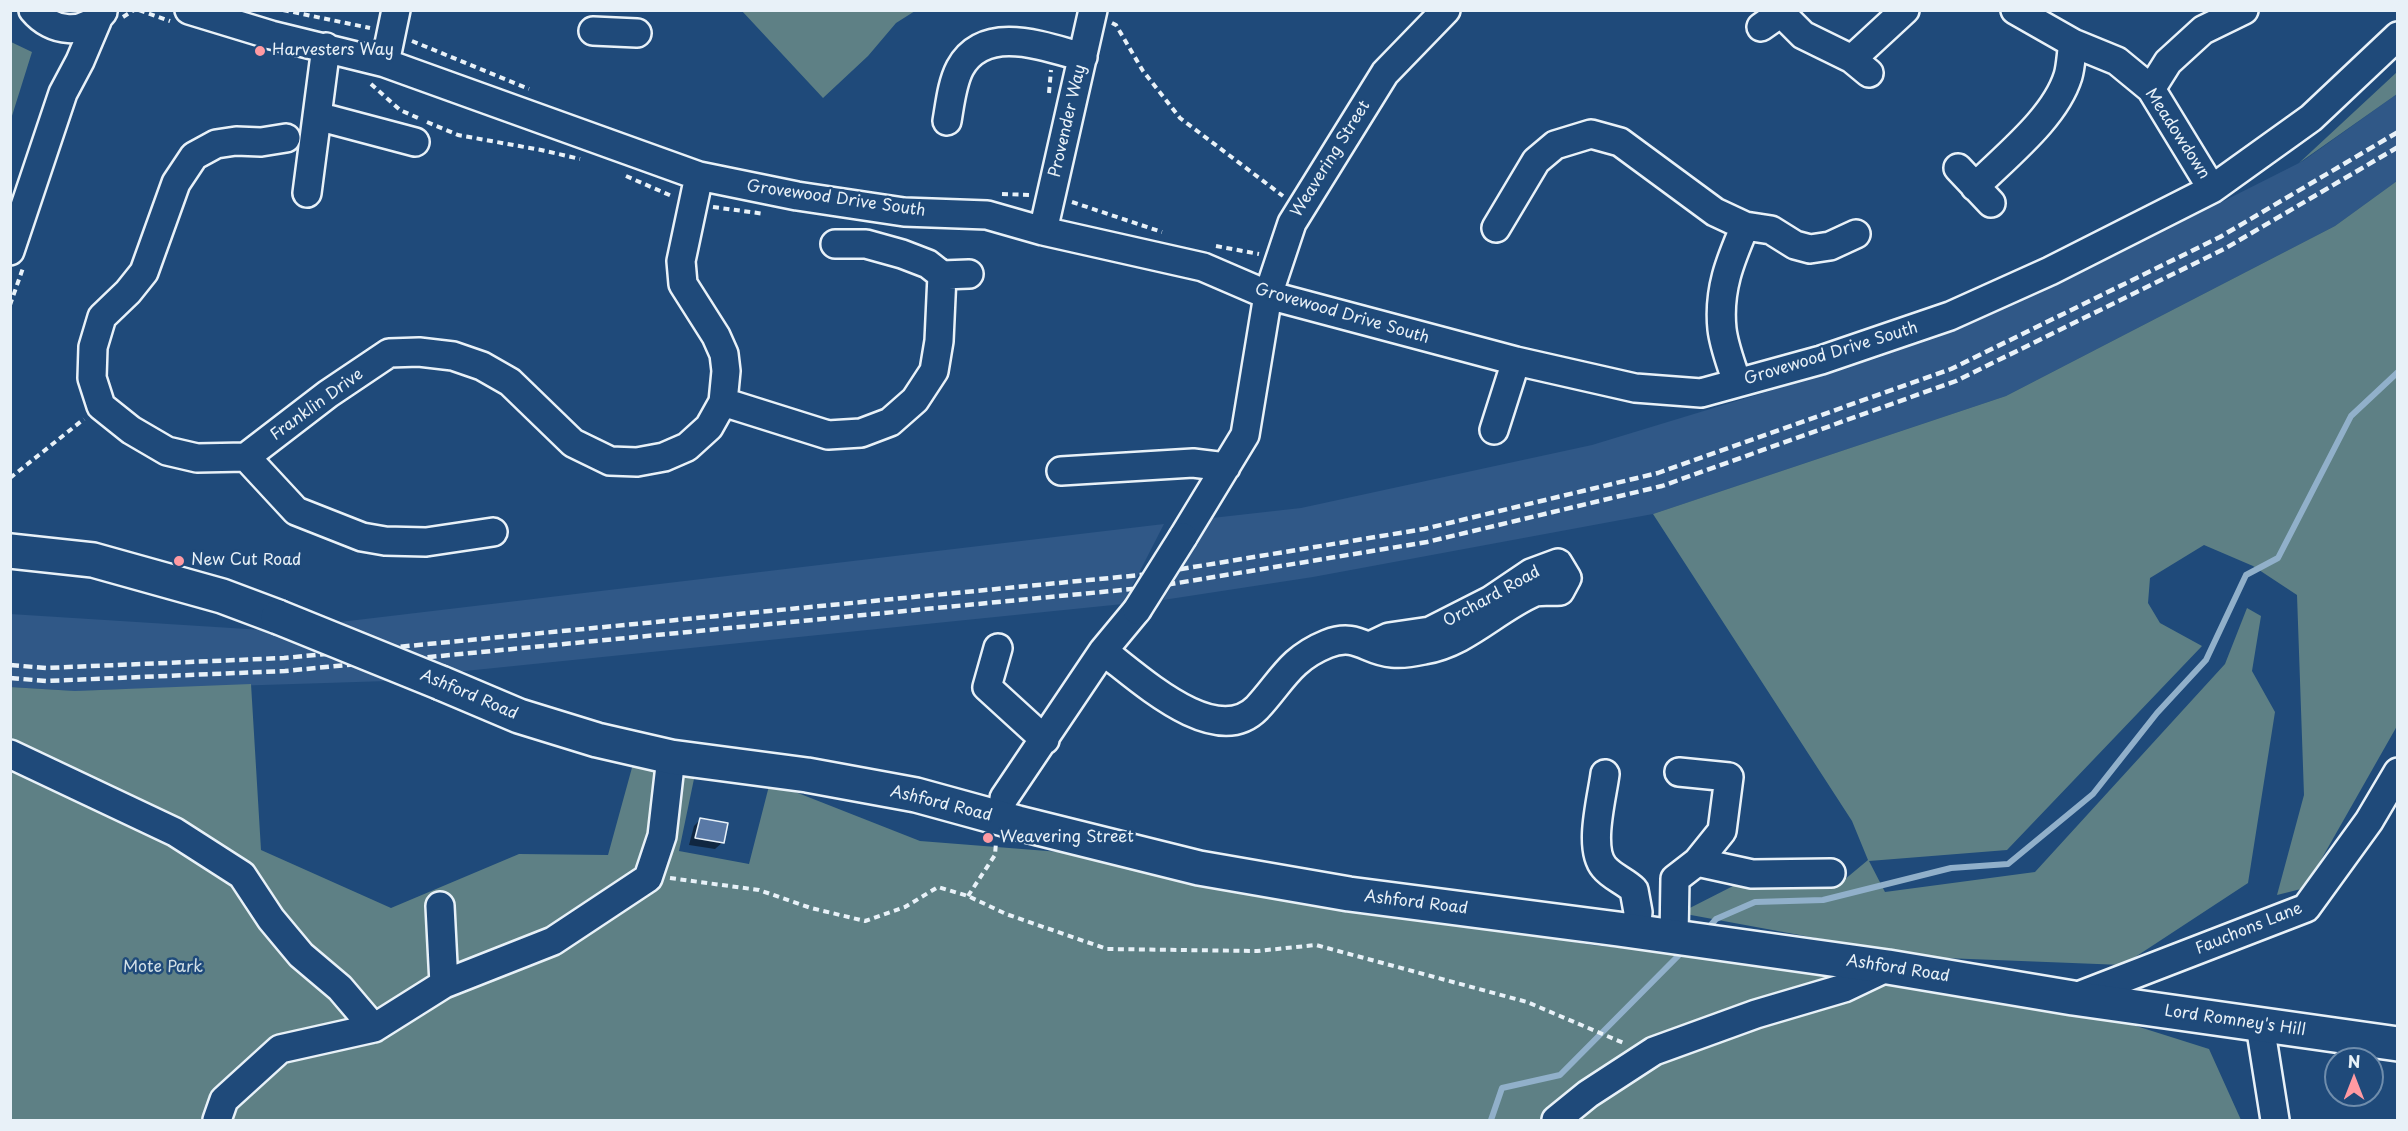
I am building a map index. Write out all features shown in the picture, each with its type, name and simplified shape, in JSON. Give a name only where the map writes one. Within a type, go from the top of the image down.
[{"type":"main road","name":"Ashford Road","points":[[10,551],[93,560],[222,596],[441,682],[519,716],[597,740],[671,757],[807,776],[1011,811],[1199,868],[1326,890],[1888,967],[2073,998]]},
{"type":"main road","name":"Lord Romney's Hill","points":[[2073,998],[2397,1044]]},
{"type":"street","name":"Grovewood Drive South","points":[[189,10],[271,35],[326,47],[377,73],[699,176],[797,196],[904,212],[987,215],[1043,231],[1203,267],[1268,295],[1516,361],[1635,388],[1701,393],[1821,360],[1950,315],[2050,271],[2212,189],[2311,118],[2397,36]]},
{"type":"street","points":[[1761,27],[1781,13],[1803,35],[1860,66],[1905,10]]},
{"type":"street","name":"Meadowdown","points":[[2015,10],[2073,43],[2117,61],[2151,88],[2212,189]]},
{"type":"street","points":[[2151,88],[2168,62],[2203,30],[2244,10]]},
{"type":"street","name":"Provender Way","points":[[1043,231],[1093,11]]},
{"type":"street","points":[[35,13],[55,27],[69,29],[82,27],[103,13]]},
{"type":"street","points":[[35,13],[62,51],[63,93]]},
{"type":"street","points":[[10,251],[63,93],[103,13]]},
{"type":"street","name":"Weavering Street","points":[[1011,811],[1045,740],[1103,651],[1137,610],[1245,435],[1268,295],[1292,223],[1385,73],[1432,16]]},
{"type":"street","points":[[377,73],[394,22]]},
{"type":"street","points":[[947,121],[942,91],[973,53],[986,44],[1004,40],[1037,45],[1083,57]]},
{"type":"street","points":[[1974,186],[2025,138],[2054,105],[2067,76],[2073,43]]},
{"type":"street","points":[[307,193],[326,47]]},
{"type":"street","points":[[317,116],[415,142]]},
{"type":"street","points":[[1510,221],[1536,161],[1555,146],[1591,134],[1620,142],[1715,212],[1795,245],[1810,249],[1830,246],[1856,234]]},
{"type":"street","points":[[286,138],[216,144],[194,156],[176,183],[144,272],[128,292],[102,317],[93,347],[92,368],[92,378],[101,406],[136,422],[167,450],[197,458],[246,457],[296,511],[362,537],[385,541],[426,542],[494,532]]},
{"type":"street","name":"Franklin Drive","points":[[246,457],[328,394],[386,344],[419,352],[453,356],[482,366],[510,382],[573,443],[610,461],[646,460],[687,447],[710,428],[723,402],[726,372],[724,354],[716,336],[683,284],[681,261],[699,176]]},
{"type":"street","points":[[1737,383],[1722,331],[1721,293],[1732,257],[1758,228]]},
{"type":"street","points":[[835,244],[867,244],[902,254],[935,270],[969,274]]},
{"type":"street","points":[[723,402],[828,435],[861,434],[890,422],[915,400],[934,371],[939,341],[935,270]]},
{"type":"street","points":[[1494,430],[1516,361]]},
{"type":"street","points":[[1061,471],[1193,463],[1226,467]]},
{"type":"street","name":"Orchard Road","points":[[1558,563],[1566,578],[1560,591],[1535,592],[1460,638],[1425,650],[1414,651],[1391,653],[1370,646],[1389,637],[1430,631],[1491,600],[1531,573],[1558,563]]},
{"type":"street","points":[[1103,651],[1173,703],[1198,716],[1221,722],[1237,720],[1255,710],[1294,662],[1313,649],[1332,642],[1351,640],[1370,646]]},
{"type":"street","points":[[998,648],[987,687],[1045,740]]},
{"type":"street","points":[[10,754],[175,832],[242,875],[271,919],[301,955],[340,988],[374,1028]]},
{"type":"street","points":[[217,1120],[224,1100],[280,1049],[374,1028],[444,984],[553,940],[648,878],[662,836],[671,757]]},
{"type":"street","name":"Fauchons Lane","points":[[2073,998],[2306,908],[2369,821],[2397,771]]},
{"type":"street","points":[[1674,937],[1675,879],[1697,862],[1722,831],[1729,777],[1678,772]]},
{"type":"street","points":[[1605,774],[1597,852],[1603,866],[1634,890],[1638,912],[1636,931]]},
{"type":"street","points":[[1697,862],[1752,874],[1831,873]]},
{"type":"street","points":[[440,906],[444,984]]},
{"type":"street","points":[[1556,1120],[1588,1094],[1654,1051],[1756,1014],[1844,988],[1888,967]]},
{"type":"street","points":[[2260,1025],[2275,1120]]},
{"type":"path","points":[[283,10],[394,22]]},
{"type":"path","points":[[1093,11],[1116,25],[1143,71],[1180,118],[1300,210]]},
{"type":"path","points":[[377,73],[400,110],[458,135],[583,160]]},
{"type":"path","points":[[624,175],[664,194],[693,203]]},
{"type":"path","points":[[1051,195],[1169,234]]},
{"type":"path","points":[[1209,245],[1281,258]]},
{"type":"path","points":[[10,478],[101,406]]},
{"type":"path","points":[[968,896],[995,855],[997,836],[1014,839],[1011,811]]},
{"type":"path","points":[[648,878],[678,877],[759,890],[811,908],[865,921],[904,907],[938,887],[968,896],[1006,914],[1107,949],[1257,951],[1316,945],[1527,1002],[1613,1038]]},
{"type":"shaded area","points":[[2397,94],[2397,181],[2335,226],[2006,396],[1653,514],[1313,577],[1163,600],[1212,518],[1301,508],[1592,445],[1878,358],[2083,272],[2303,161]]},
{"type":"shaded area","points":[[1164,524],[1123,604],[455,672],[340,622]]},
{"type":"shaded area","points":[[10,614],[263,630],[388,681],[75,691],[11,687]]},
{"type":"green space","points":[[742,11],[915,11],[896,23],[868,56],[823,98]]},
{"type":"green space","points":[[11,42],[32,52],[11,119]]},
{"type":"green space","points":[[2397,72],[2397,94],[2299,163]]},
{"type":"green space","points":[[2397,181],[2397,726],[2305,888],[2277,895],[2304,795],[2297,595],[2253,566],[2204,545],[2150,578],[2148,603],[2160,623],[2202,646],[2007,850],[1869,861],[1885,892],[2035,872],[2225,664],[2247,608],[2261,616],[2252,671],[2275,712],[2248,883],[2123,965],[1919,957],[1680,913],[1739,883],[1844,880],[1868,860],[1852,821],[1653,514],[2006,396],[2335,226]]},
{"type":"green space","name":"Mote Park","points":[[251,684],[261,850],[391,908],[519,854],[608,855],[633,764],[695,774],[679,851],[749,864],[770,782],[920,841],[1111,856],[1592,945],[1854,972],[2114,1019],[2209,1049],[2241,1120],[11,1120],[10,687],[75,691]]},
{"type":"building","points":[[700,818],[728,823],[724,843],[695,838]]},
{"type":"waterway","points":[[1710,926],[1716,919],[1755,902],[1823,900],[1951,868],[2008,864],[2093,794],[2157,713],[2206,660],[2246,575],[2278,558],[2351,416],[2398,372]]},
{"type":"waterway","points":[[1491,1120],[1502,1088],[1560,1075],[1681,953]]},
{"type":"railway","points":[[10,665],[46,668],[284,658],[1151,574],[1424,529],[1658,473],[1951,369],[2220,237],[2398,132]]},
{"type":"railway","points":[[10,678],[46,681],[285,671],[1153,587],[1427,542],[1662,486],[1956,381],[2226,248],[2398,147]]},
{"type":"place","name":"Harvesters Way","points":[[260,51]]},
{"type":"place","name":"New Cut Road","points":[[179,561]]},
{"type":"place","name":"Weavering Street","points":[[988,838]]}]
